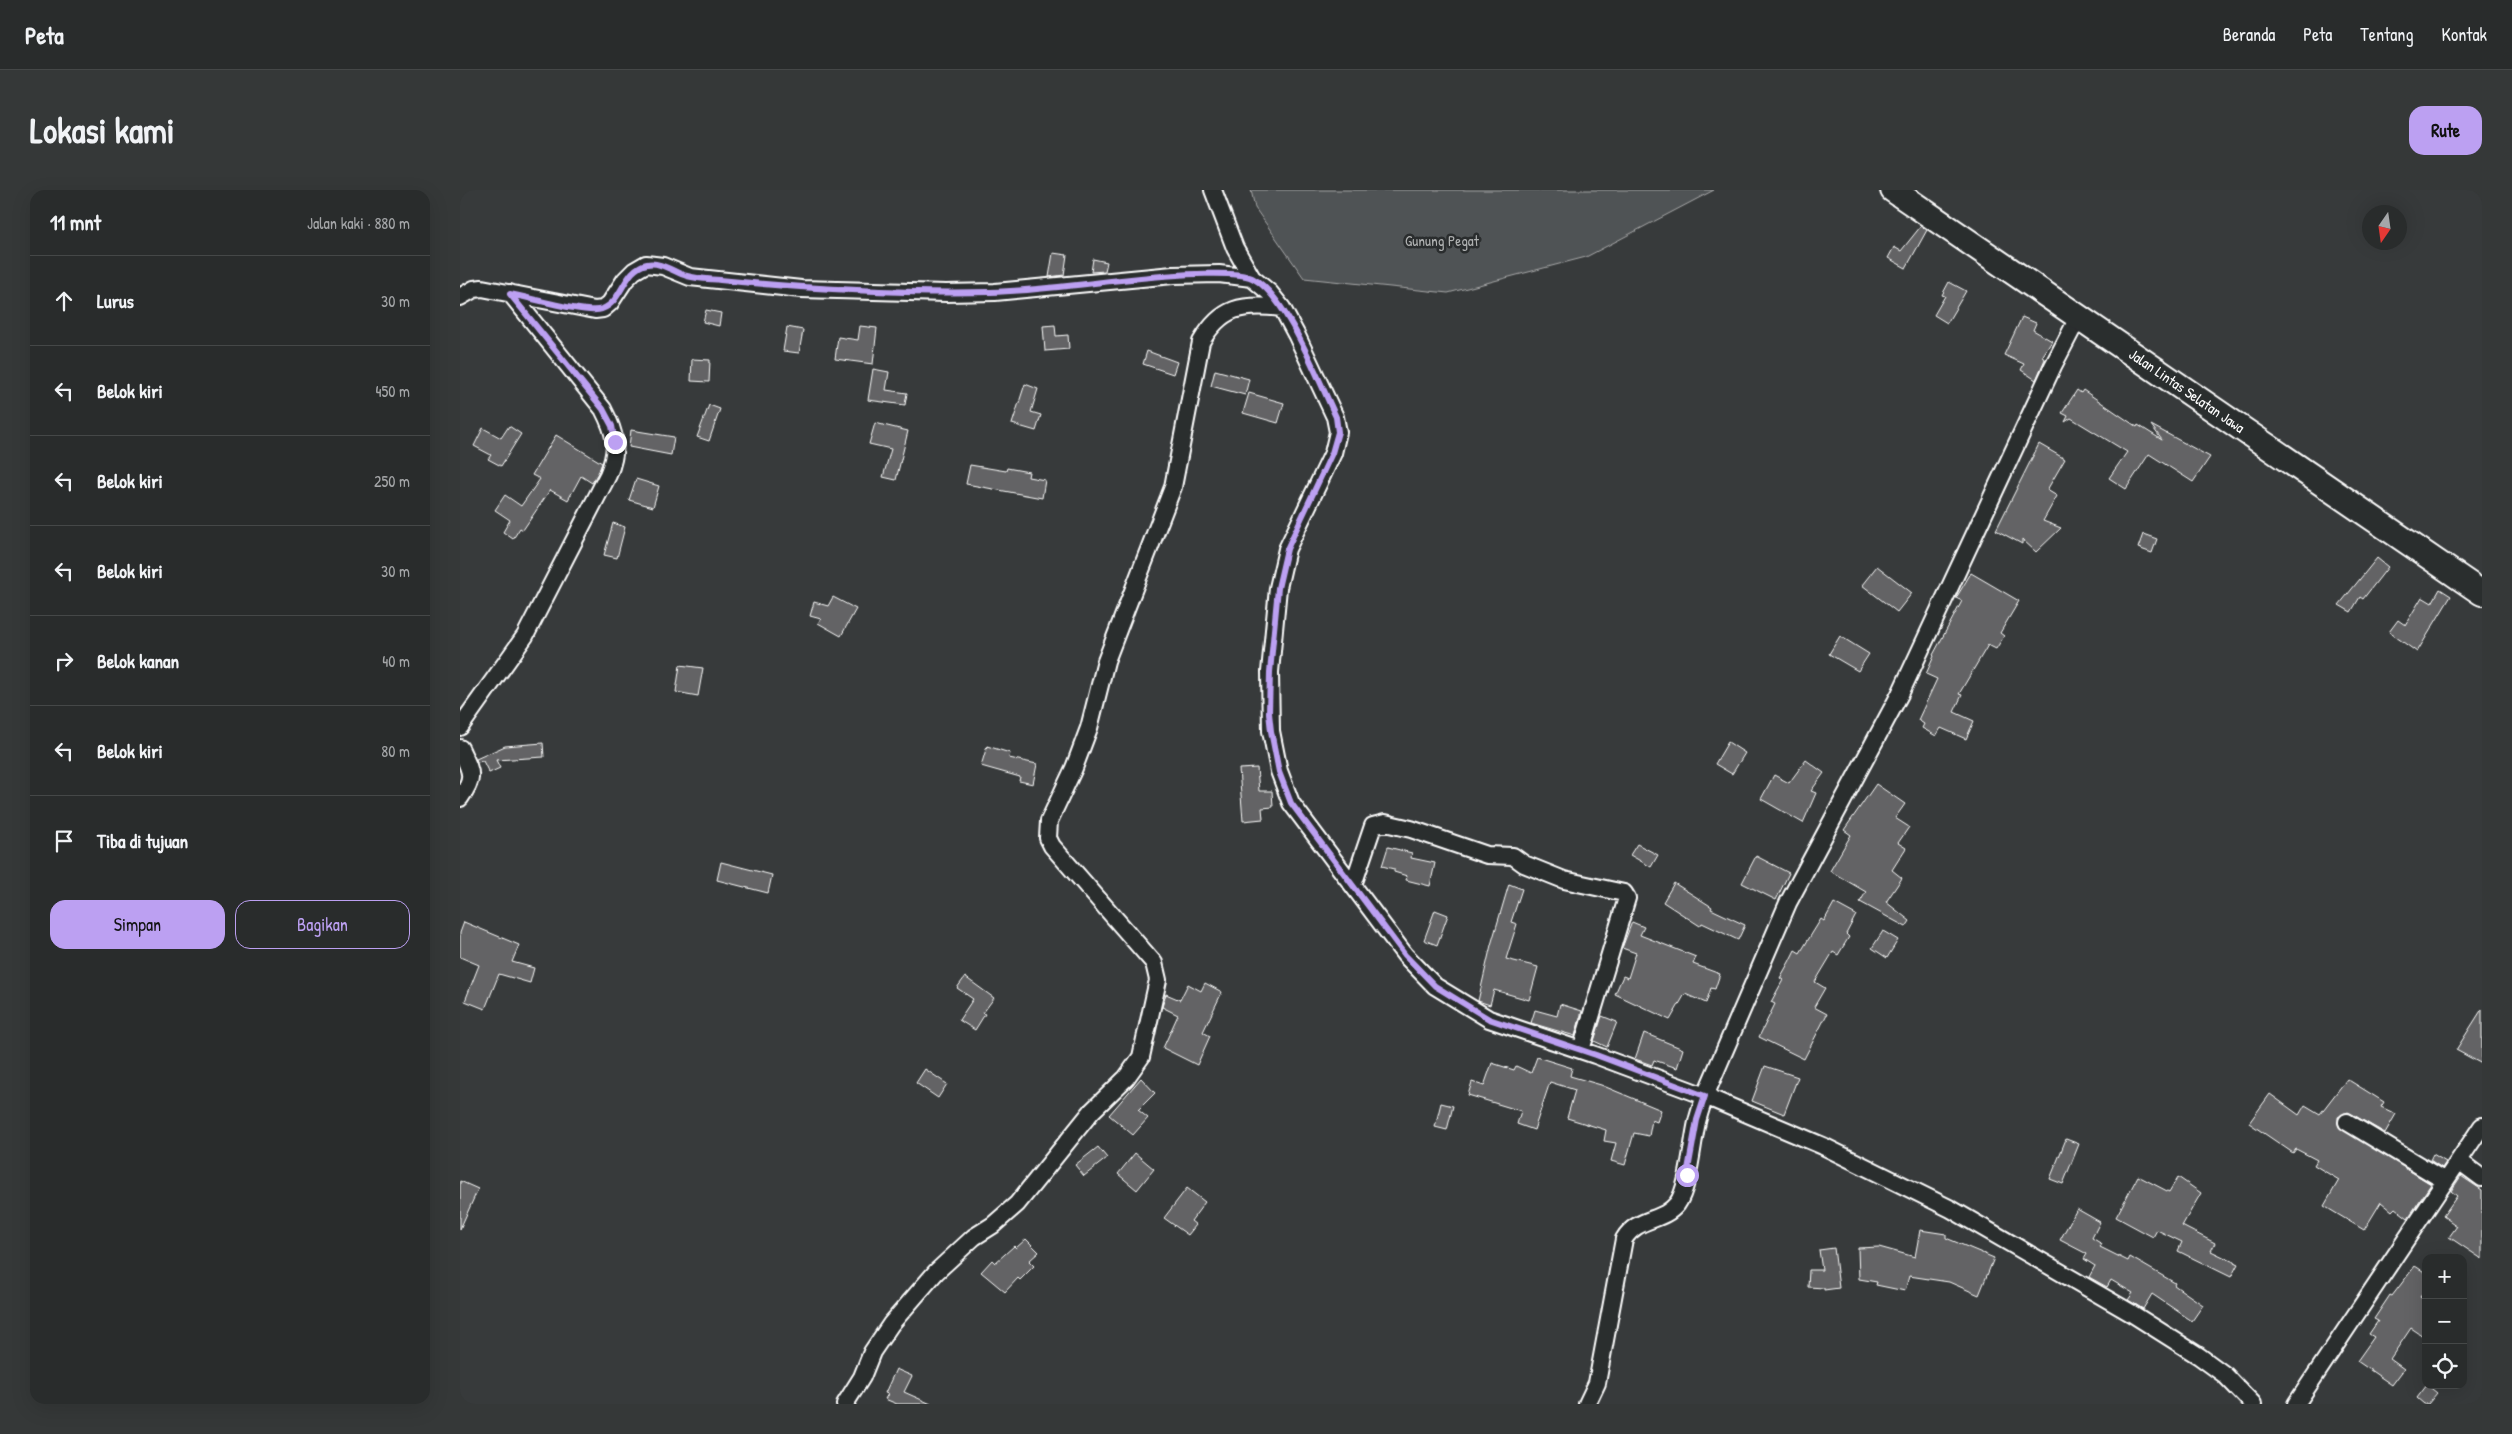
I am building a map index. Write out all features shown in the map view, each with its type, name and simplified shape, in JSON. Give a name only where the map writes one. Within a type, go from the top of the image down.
[{"type":"highway","name":"Jalan Lintas Selatan Jawa","points":[[1892,190],[2482,593]]},
{"type":"street","points":[[1212,190],[1235,248],[1252,278],[1270,293],[1282,308],[1297,336],[1336,417],[1338,432],[1332,453],[1287,549],[1278,588],[1272,639],[1270,680],[1271,731],[1279,772],[1291,803],[1405,955],[1435,986],[1489,1019],[1581,1050],[1705,1096],[1823,1146],[1951,1209],[2131,1313],[2200,1356],[2225,1376],[2253,1404]]},
{"type":"street","points":[[460,297],[474,289],[482,288],[587,309],[603,309],[610,304],[634,271],[646,264],[652,264],[690,277],[792,288],[946,293],[995,292],[1173,275],[1219,274],[1252,278]]},
{"type":"street","points":[[460,727],[525,636],[608,475],[616,451],[612,426],[603,409],[510,294]]},
{"type":"street","points":[[845,1404],[862,1378],[872,1352],[897,1317],[936,1272],[974,1237],[993,1225],[1017,1204],[1092,1111],[1126,1078],[1141,1057],[1158,980],[1154,962],[1052,846],[1047,831],[1055,807],[1074,768],[1088,728],[1106,661],[1173,487],[1201,342],[1212,323],[1229,312],[1260,305],[1282,308]]},
{"type":"street","points":[[1587,1404],[1597,1383],[1624,1239],[1630,1229],[1666,1213],[1677,1204],[1687,1175],[1697,1120],[1705,1096],[1788,903],[1900,694],[2049,375],[2078,318]]},
{"type":"street","points":[[460,748],[472,775],[470,783],[460,798]]},
{"type":"street","points":[[1353,886],[1373,826],[1385,823],[1411,829],[1487,855],[1513,856],[1524,864],[1564,880],[1624,894],[1627,898],[1581,1050]]},
{"type":"street","points":[[2347,1122],[2445,1181]]},
{"type":"street","points":[[2296,1404],[2482,1126]]},
{"type":"street","points":[[2459,1161],[2482,1178]]},
{"type":"green space","name":"Gunung Pegat","points":[[1251,190],[1714,190],[1586,257],[1448,293],[1304,278],[1255,208]]},
{"type":"building","points":[[1921,226],[1927,230],[1906,268],[1888,258],[1894,247],[1901,251]]},
{"type":"building","points":[[1053,253],[1067,255],[1064,275],[1049,277]]},
{"type":"building","points":[[1093,259],[1107,262],[1105,271],[1091,272]]},
{"type":"building","points":[[1949,282],[1966,291],[1947,323],[1934,315],[1945,296],[1942,295]]},
{"type":"building","points":[[706,310],[721,313],[719,326],[703,322]]},
{"type":"building","points":[[2022,317],[2036,323],[2033,330],[2052,341],[2042,357],[2045,359],[2036,380],[2021,370],[2024,364],[2004,355]]},
{"type":"building","points":[[1055,325],[1056,336],[1068,335],[1069,349],[1045,351],[1043,326]]},
{"type":"building","points":[[860,326],[877,328],[873,364],[835,359],[838,337],[858,340]]},
{"type":"building","points":[[787,327],[803,330],[799,353],[783,351]]},
{"type":"building","points":[[1147,351],[1177,362],[1173,374],[1143,364]]},
{"type":"building","points":[[692,359],[710,360],[709,382],[691,381]]},
{"type":"building","points":[[873,369],[889,372],[886,390],[907,393],[905,405],[868,400]]},
{"type":"building","points":[[1215,370],[1249,379],[1245,395],[1211,386]]},
{"type":"building","points":[[1025,384],[1038,389],[1031,412],[1041,415],[1036,431],[1012,424]]},
{"type":"building","points":[[2077,390],[2081,393],[2083,390],[2137,427],[2138,425],[2162,440],[2151,425],[2210,457],[2193,482],[2149,454],[2126,489],[2109,478],[2127,452],[2071,418],[2065,422],[2068,416],[2062,413]]},
{"type":"building","points":[[1249,393],[1284,403],[1278,423],[1243,413]]},
{"type":"building","points":[[709,405],[720,409],[709,441],[697,437]]},
{"type":"building","points":[[875,423],[908,431],[896,480],[883,477],[891,449],[869,444]]},
{"type":"building","points":[[509,426],[521,434],[501,466],[488,459],[491,455],[474,446],[483,428],[501,438]]},
{"type":"building","points":[[631,430],[674,437],[671,455],[629,447]]},
{"type":"building","points":[[556,435],[602,463],[599,471],[592,483],[581,476],[568,500],[550,490],[523,530],[520,528],[513,539],[503,532],[510,520],[495,510],[505,495],[521,506],[540,479],[532,475]]},
{"type":"building","points":[[2039,444],[2065,459],[2047,490],[2057,496],[2043,521],[2061,528],[2036,552],[2022,539],[2022,544],[1996,530]]},
{"type":"building","points":[[970,465],[1006,471],[1007,468],[1029,472],[1028,477],[1045,480],[1042,498],[966,484]]},
{"type":"building","points":[[636,479],[659,486],[653,507],[629,500]]},
{"type":"building","points":[[613,523],[625,527],[617,558],[604,555]]},
{"type":"building","points":[[2143,534],[2157,539],[2152,553],[2138,548]]},
{"type":"building","points":[[2377,558],[2388,567],[2363,599],[2360,597],[2351,612],[2339,605]]},
{"type":"building","points":[[1877,566],[1912,593],[1897,612],[1862,585]]},
{"type":"building","points":[[1971,573],[2019,601],[2000,633],[2004,636],[1996,649],[1988,645],[1959,694],[1962,695],[1954,712],[1974,721],[1966,739],[1941,728],[1936,736],[1922,728],[1924,724],[1918,720],[1937,679],[1926,674],[1933,655],[1962,601],[1956,598]]},
{"type":"building","points":[[2440,589],[2451,596],[2417,652],[2389,632],[2398,620],[2405,625],[2422,597],[2432,603]]},
{"type":"building","points":[[833,597],[856,609],[841,636],[818,623],[821,619],[810,616],[814,602],[828,606]]},
{"type":"building","points":[[1840,636],[1869,654],[1858,671],[1829,654]]},
{"type":"building","points":[[680,665],[703,668],[698,696],[676,692]]},
{"type":"building","points":[[1728,742],[1745,753],[1732,774],[1715,764]]},
{"type":"building","points":[[543,743],[544,757],[496,760],[500,768],[489,773],[483,761],[477,762],[476,759],[505,746]]},
{"type":"building","points":[[987,746],[1010,753],[1009,758],[1037,764],[1033,784],[1019,781],[1020,777],[981,766]]},
{"type":"building","points":[[1806,760],[1824,773],[1811,791],[1816,793],[1803,823],[1761,799],[1774,775],[1789,783]]},
{"type":"building","points":[[1257,768],[1259,791],[1272,791],[1273,807],[1262,808],[1263,819],[1243,821],[1239,769]]},
{"type":"building","points":[[1876,784],[1905,804],[1895,818],[1909,827],[1898,843],[1906,848],[1892,870],[1902,878],[1886,902],[1910,921],[1906,927],[1860,902],[1866,892],[1830,871],[1851,835],[1844,830]]},
{"type":"building","points":[[1637,844],[1658,855],[1651,867],[1630,855]]},
{"type":"building","points":[[1388,847],[1412,853],[1411,858],[1435,863],[1430,886],[1406,880],[1407,876],[1394,872],[1394,869],[1382,866]]},
{"type":"building","points":[[1756,856],[1789,873],[1776,900],[1742,883]]},
{"type":"building","points":[[721,862],[772,875],[768,893],[717,880]]},
{"type":"building","points":[[1674,883],[1712,907],[1711,909],[1745,925],[1738,940],[1702,923],[1700,926],[1663,902]]},
{"type":"building","points":[[1509,884],[1522,889],[1511,922],[1517,924],[1506,959],[1538,967],[1529,1000],[1494,990],[1490,1005],[1478,1001],[1491,945]]},
{"type":"building","points":[[1834,903],[1856,915],[1846,934],[1849,937],[1838,955],[1833,952],[1815,982],[1825,988],[1814,1007],[1827,1014],[1804,1059],[1759,1037],[1775,1004],[1771,1002],[1783,980],[1780,978],[1795,950],[1800,953],[1821,919],[1824,921]]},
{"type":"building","points":[[1435,910],[1448,915],[1437,945],[1424,940]]},
{"type":"building","points":[[464,922],[519,945],[512,962],[534,968],[530,983],[499,974],[485,1009],[465,1001],[479,965],[460,957],[460,933]]},
{"type":"building","points":[[1632,922],[1644,927],[1640,935],[1696,957],[1693,964],[1720,974],[1715,989],[1711,988],[1706,1003],[1685,994],[1670,1020],[1615,994],[1623,976],[1628,978],[1636,953],[1622,948]]},
{"type":"building","points":[[1883,931],[1898,940],[1887,958],[1872,948]]},
{"type":"building","points":[[965,977],[994,998],[983,1013],[985,1014],[975,1030],[959,1020],[973,999],[957,988]]},
{"type":"building","points":[[1205,983],[1222,992],[1203,1032],[1210,1036],[1197,1065],[1163,1048],[1178,1015],[1162,1007],[1166,994],[1180,1000],[1188,984],[1201,991]]},
{"type":"building","points":[[1560,1004],[1582,1011],[1575,1036],[1531,1023],[1535,1010],[1557,1016]]},
{"type":"building","points":[[2482,1009],[2482,1064],[2456,1050]]},
{"type":"building","points":[[1602,1016],[1617,1022],[1607,1047],[1594,1041]]},
{"type":"building","points":[[1644,1033],[1683,1049],[1677,1068],[1654,1060],[1652,1065],[1635,1059]]},
{"type":"building","points":[[1537,1057],[1572,1068],[1570,1076],[1601,1085],[1661,1110],[1657,1122],[1652,1120],[1649,1136],[1634,1133],[1625,1165],[1611,1161],[1616,1143],[1604,1141],[1606,1130],[1567,1118],[1575,1090],[1550,1082],[1534,1130],[1517,1124],[1521,1111],[1468,1095],[1472,1082],[1484,1086],[1492,1063],[1514,1070],[1516,1066],[1531,1073]]},
{"type":"building","points":[[1765,1066],[1798,1077],[1784,1114],[1752,1101]]},
{"type":"building","points":[[925,1069],[947,1084],[938,1098],[916,1083]]},
{"type":"building","points":[[1141,1078],[1155,1093],[1138,1110],[1148,1118],[1133,1135],[1109,1115]]},
{"type":"building","points":[[2347,1079],[2384,1102],[2381,1107],[2396,1114],[2385,1133],[2348,1112],[2338,1117],[2339,1127],[2431,1184],[2408,1218],[2395,1208],[2392,1211],[2381,1202],[2364,1230],[2324,1206],[2339,1180],[2314,1165],[2317,1160],[2296,1149],[2293,1153],[2249,1123],[2270,1094],[2299,1115],[2305,1105],[2320,1114]]},
{"type":"building","points":[[1441,1103],[1453,1106],[1447,1130],[1435,1127]]},
{"type":"building","points":[[2066,1139],[2079,1144],[2063,1184],[2050,1179]]},
{"type":"building","points":[[1098,1147],[1107,1158],[1084,1176],[1075,1165]]},
{"type":"building","points":[[1135,1153],[1154,1169],[1137,1190],[1118,1174]]},
{"type":"building","points":[[2433,1154],[2446,1162],[2442,1168],[2430,1160]]},
{"type":"building","points":[[2138,1176],[2169,1192],[2178,1177],[2201,1193],[2182,1226],[2215,1243],[2211,1251],[2238,1264],[2231,1277],[2178,1251],[2182,1242],[2157,1230],[2153,1237],[2116,1217]]},
{"type":"building","points":[[2461,1176],[2482,1190],[2482,1259],[2449,1237],[2457,1226],[2443,1216],[2457,1196],[2451,1191]]},
{"type":"building","points":[[460,1181],[478,1189],[460,1229]]},
{"type":"building","points":[[1187,1188],[1205,1202],[1191,1221],[1196,1225],[1188,1235],[1164,1218]]},
{"type":"building","points":[[2077,1209],[2100,1222],[2092,1238],[2102,1244],[2100,1247],[2128,1261],[2130,1257],[2175,1283],[2174,1285],[2203,1305],[2192,1321],[2152,1294],[2143,1309],[2128,1300],[2133,1293],[2111,1280],[2107,1287],[2089,1277],[2095,1266],[2084,1259],[2087,1254],[2060,1240]]},
{"type":"building","points":[[1920,1230],[1946,1234],[1946,1238],[1994,1258],[1979,1295],[1949,1282],[1909,1276],[1905,1291],[1876,1285],[1877,1282],[1859,1279],[1858,1248],[1879,1247],[1915,1257]]},
{"type":"building","points":[[1026,1239],[1039,1252],[1029,1261],[1034,1266],[1020,1280],[1018,1278],[1005,1292],[981,1272],[992,1260],[995,1263],[1014,1246],[1016,1248]]},
{"type":"building","points":[[1834,1248],[1839,1288],[1824,1290],[1824,1288],[1808,1287],[1809,1270],[1822,1270],[1819,1250]]},
{"type":"building","points":[[2415,1266],[2422,1270],[2422,1294],[2420,1297],[2422,1299],[2422,1335],[2411,1328],[2390,1359],[2404,1369],[2392,1385],[2357,1361],[2374,1337],[2369,1334],[2378,1321],[2374,1319],[2390,1295],[2392,1296]]},
{"type":"building","points":[[896,1369],[912,1376],[904,1392],[931,1404],[897,1404],[885,1399],[888,1394],[885,1393]]},
{"type":"building","points":[[2424,1389],[2432,1389],[2437,1393],[2428,1404],[2424,1404],[2417,1398]]},
{"type":"route","points":[[615,442],[612,426],[603,409],[510,294],[571,307],[603,309],[610,304],[625,280],[634,271],[646,264],[663,266],[690,277],[801,288],[946,293],[995,292],[1173,275],[1219,274],[1252,278],[1270,293],[1282,308],[1336,417],[1338,432],[1332,453],[1287,549],[1278,588],[1272,639],[1269,713],[1279,772],[1291,803],[1405,955],[1435,986],[1489,1019],[1596,1055],[1705,1096],[1697,1120],[1687,1175]]}]
